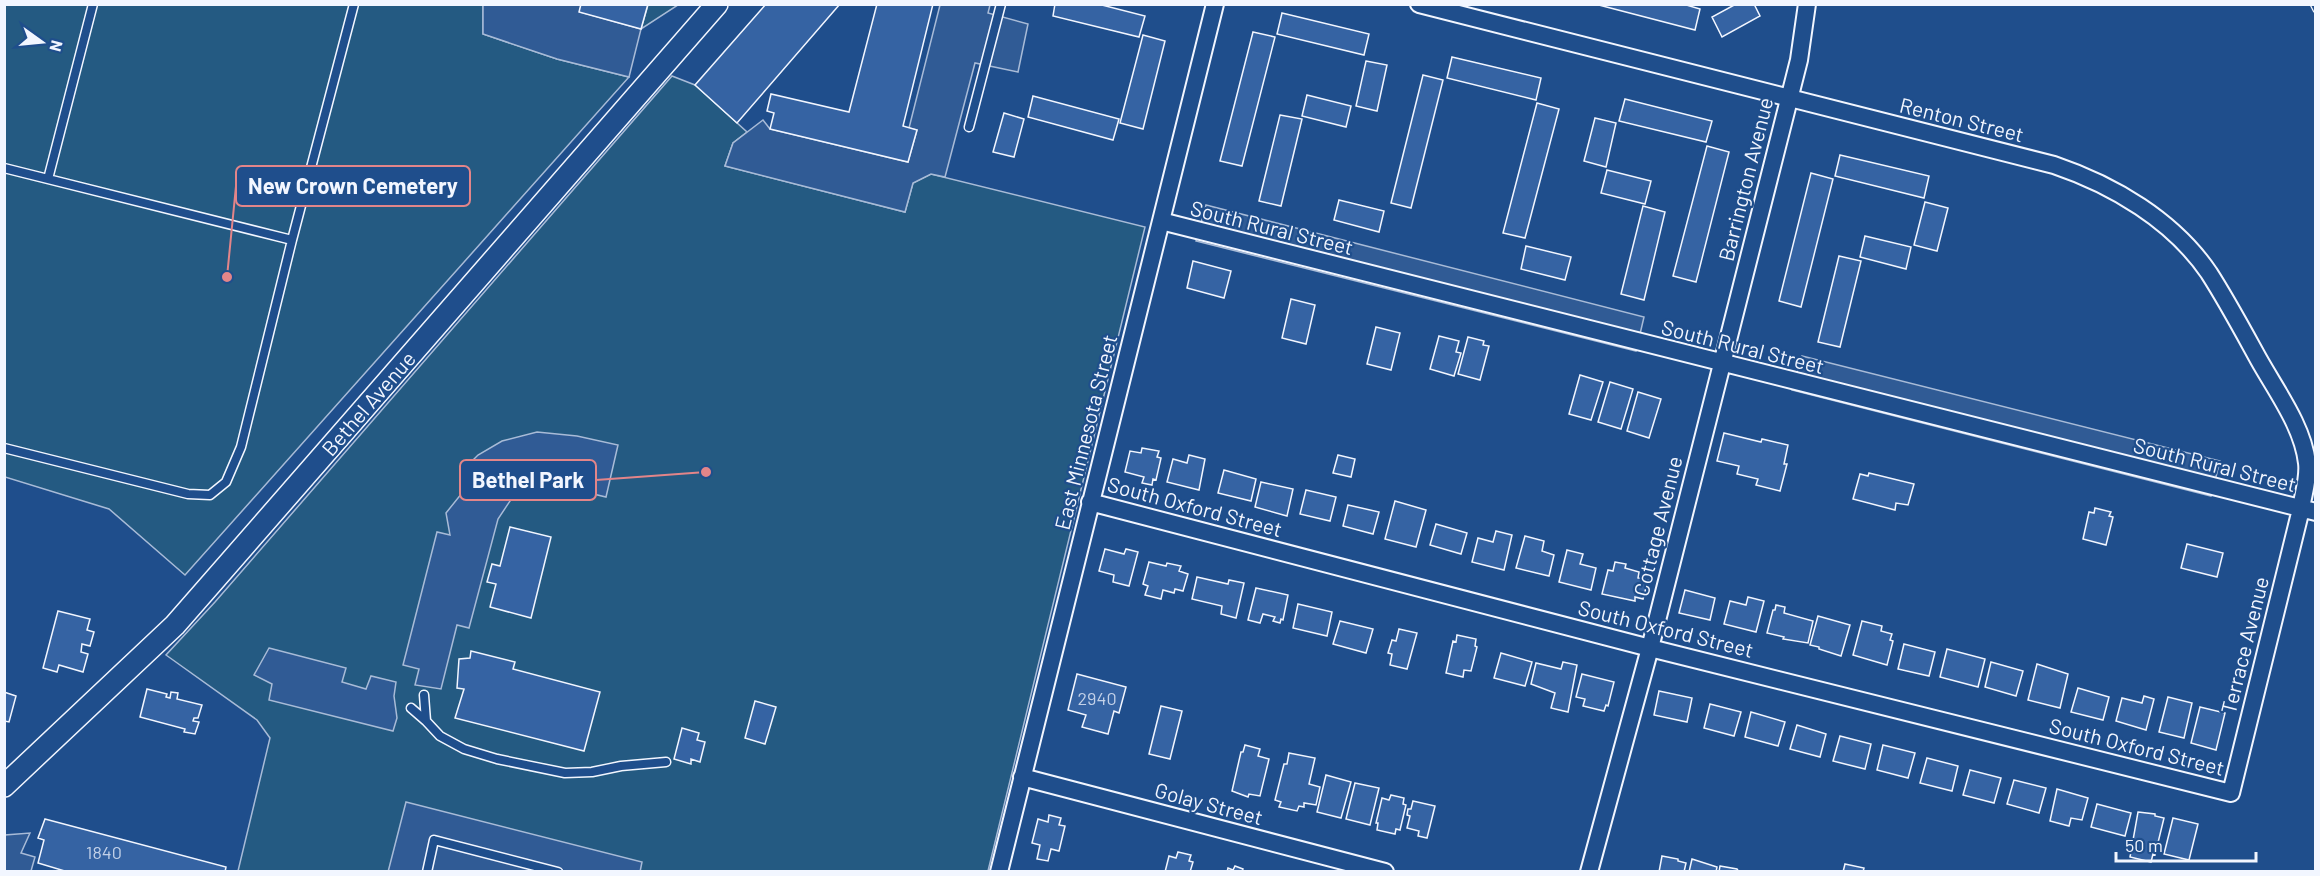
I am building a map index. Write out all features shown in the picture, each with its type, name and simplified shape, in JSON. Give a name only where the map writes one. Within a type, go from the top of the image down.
[{"type":"street","name":"Bethel Avenue","points":[[4,786],[175,625],[717,4]]},
{"type":"street","name":"East Minnesota Street","points":[[999,872],[1215,4]]},
{"type":"street","name":"Renton Street","points":[[1419,4],[2054,165],[2102,184],[2154,217],[2180,240],[2223,294],[2298,431],[2307,466],[2308,510]]},
{"type":"street","name":"Barrington Avenue","points":[[1721,364],[1799,60],[1807,4]]},
{"type":"street","name":"South Rural Street","points":[[1161,221],[1721,364],[2308,510]]},
{"type":"street","name":"Cottage Avenue","points":[[1589,872],[1650,648],[1721,364]]},
{"type":"street","name":"South Oxford Street","points":[[1090,502],[1650,648],[2231,793]]},
{"type":"street","name":"Terrace Avenue","points":[[2231,793],[2308,510]]},
{"type":"street","name":"Golay Street","points":[[1022,777],[1385,872]]},
{"type":"lane","points":[[48,179],[93,4]]},
{"type":"lane","points":[[4,448],[188,494],[210,495],[226,482],[241,447],[354,4]]},
{"type":"lane","points":[[969,128],[1001,4]]},
{"type":"lane","points":[[4,168],[292,240]]},
{"type":"lane","points":[[424,695],[426,721]]},
{"type":"lane","points":[[411,708],[440,736],[464,749],[497,759],[566,772],[592,772],[621,766],[666,762]]},
{"type":"lane","points":[[427,872],[434,840],[558,872]]},
{"type":"shaded area","points":[[483,4],[581,5],[580,12],[641,29],[629,77],[557,59],[483,34]]},
{"type":"shaded area","points":[[648,4],[678,5],[641,29]]},
{"type":"shaded area","points":[[4,5],[483,5],[483,34],[557,59],[629,77],[185,575],[109,509],[5,477]]},
{"type":"shaded area","points":[[940,5],[990,5],[988,13],[1028,24],[1018,72],[975,63],[945,177],[931,174],[913,183],[905,212],[725,166],[733,143],[763,120],[770,129],[908,162],[917,130],[909,128]]},
{"type":"shaded area","points":[[672,76],[695,85],[747,132],[733,143],[725,166],[905,212],[913,183],[931,174],[1145,227],[988,871],[238,871],[270,738],[257,720],[166,655],[215,602]]},
{"type":"shaded area","points":[[1206,205],[1644,317],[1636,351],[1196,241]]},
{"type":"shaded area","points":[[1802,356],[2220,461],[2211,496],[1792,390]]},
{"type":"shaded area","points":[[537,432],[577,436],[618,445],[606,497],[564,487],[545,486],[529,487],[512,498],[498,519],[469,628],[457,625],[441,689],[415,685],[419,669],[403,665],[437,532],[450,535],[446,513],[462,493],[477,483],[463,470],[478,455],[502,441]]},
{"type":"shaded area","points":[[269,648],[346,668],[342,682],[366,689],[371,676],[396,682],[394,696],[397,718],[393,731],[269,700],[272,684],[254,675]]},
{"type":"shaded area","points":[[406,802],[642,862],[640,872],[388,872]]},
{"type":"shaded area","points":[[30,833],[21,853],[35,857],[31,871],[5,871],[5,835]]},
{"type":"building","points":[[581,4],[648,4],[641,29],[579,12]]},
{"type":"building","points":[[766,4],[840,4],[737,123],[695,85]]},
{"type":"building","points":[[877,4],[933,4],[903,126],[917,130],[908,162],[770,129],[774,113],[767,111],[771,94],[849,112]]},
{"type":"building","points":[[1055,4],[1098,4],[1145,16],[1139,37],[1053,16]]},
{"type":"building","points":[[1595,4],[1683,4],[1700,9],[1695,30]]},
{"type":"building","points":[[1736,4],[1754,4],[1760,16],[1722,37],[1712,17]]},
{"type":"building","points":[[1282,13],[1369,34],[1364,55],[1277,34]]},
{"type":"building","points":[[1253,32],[1275,37],[1242,166],[1220,161]]},
{"type":"building","points":[[1143,35],[1165,41],[1143,129],[1120,123]]},
{"type":"building","points":[[1452,57],[1541,78],[1536,100],[1447,78]]},
{"type":"building","points":[[1366,61],[1387,65],[1377,111],[1356,106]]},
{"type":"building","points":[[1423,75],[1443,80],[1411,208],[1391,203]]},
{"type":"building","points":[[1307,95],[1351,106],[1346,127],[1302,116]]},
{"type":"building","points":[[1033,96],[1119,119],[1113,140],[1028,117]]},
{"type":"building","points":[[1625,99],[1712,121],[1706,142],[1619,121]]},
{"type":"building","points":[[1537,103],[1559,109],[1525,238],[1503,233]]},
{"type":"building","points":[[1004,113],[1024,119],[1014,157],[993,152]]},
{"type":"building","points":[[1280,115],[1302,119],[1281,206],[1259,201]]},
{"type":"building","points":[[1595,118],[1616,123],[1606,167],[1584,161]]},
{"type":"building","points":[[1707,146],[1729,152],[1696,282],[1673,276]]},
{"type":"building","points":[[1840,155],[1929,176],[1924,198],[1835,176]]},
{"type":"building","points":[[1607,170],[1651,181],[1645,204],[1601,193]]},
{"type":"building","points":[[1811,173],[1833,179],[1801,307],[1779,301]]},
{"type":"building","points":[[1339,200],[1384,211],[1379,232],[1334,220]]},
{"type":"building","points":[[1925,202],[1948,208],[1937,251],[1914,245]]},
{"type":"building","points":[[1643,206],[1665,212],[1644,300],[1621,294]]},
{"type":"building","points":[[1865,236],[1911,247],[1906,269],[1860,257]]},
{"type":"building","points":[[1526,246],[1571,257],[1565,280],[1521,269]]},
{"type":"building","points":[[1839,256],[1861,261],[1840,347],[1818,342]]},
{"type":"building","points":[[1193,261],[1231,271],[1224,298],[1187,288]]},
{"type":"building","points":[[1291,299],[1315,305],[1306,344],[1282,338]]},
{"type":"building","points":[[1376,327],[1400,333],[1391,370],[1367,364]]},
{"type":"building","points":[[1439,336],[1459,341],[1456,352],[1461,353],[1454,376],[1430,369]]},
{"type":"building","points":[[1468,337],[1484,341],[1483,345],[1489,346],[1480,380],[1458,374]]},
{"type":"building","points":[[1580,375],[1603,382],[1591,420],[1569,414]]},
{"type":"building","points":[[1610,382],[1633,389],[1621,429],[1598,422]]},
{"type":"building","points":[[1638,392],[1661,399],[1649,438],[1627,431]]},
{"type":"building","points":[[1724,433],[1761,442],[1762,439],[1788,445],[1784,464],[1787,464],[1780,491],[1756,485],[1758,479],[1737,474],[1739,466],[1717,461]]},
{"type":"building","points":[[1142,448],[1159,451],[1157,457],[1161,458],[1156,480],[1153,479],[1152,485],[1142,483],[1144,477],[1125,472],[1130,451],[1141,453]]},
{"type":"building","points":[[1189,455],[1205,459],[1199,490],[1167,482],[1173,459],[1187,463]]},
{"type":"building","points":[[1338,455],[1355,459],[1351,477],[1333,473]]},
{"type":"building","points":[[1224,470],[1256,479],[1251,501],[1218,493]]},
{"type":"building","points":[[1869,473],[1914,484],[1908,505],[1896,503],[1895,510],[1853,499],[1860,474],[1868,476]]},
{"type":"building","points":[[1261,482],[1293,489],[1287,516],[1255,507]]},
{"type":"building","points":[[1306,490],[1336,497],[1330,521],[1300,514]]},
{"type":"building","points":[[1395,501],[1426,510],[1416,547],[1385,539]]},
{"type":"building","points":[[1348,505],[1379,512],[1373,534],[1343,526]]},
{"type":"building","points":[[2095,508],[2111,512],[2109,516],[2113,517],[2106,545],[2083,539],[2089,512],[2094,513]]},
{"type":"building","points":[[1436,524],[1467,533],[1461,554],[1430,545]]},
{"type":"building","points":[[510,527],[551,537],[531,618],[490,607],[496,584],[487,582],[492,564],[500,566]]},
{"type":"building","points":[[1496,531],[1512,535],[1504,570],[1472,562],[1478,538],[1493,542]]},
{"type":"building","points":[[1525,536],[1544,541],[1542,551],[1554,555],[1549,576],[1516,568]]},
{"type":"building","points":[[2187,544],[2223,553],[2217,577],[2181,568]]},
{"type":"building","points":[[1105,549],[1124,554],[1126,549],[1138,552],[1129,586],[1113,582],[1114,575],[1099,571]]},
{"type":"building","points":[[1567,550],[1583,554],[1580,564],[1596,568],[1591,590],[1559,582]]},
{"type":"building","points":[[1149,562],[1166,566],[1167,563],[1181,566],[1179,571],[1188,574],[1183,591],[1175,589],[1174,593],[1163,590],[1161,599],[1145,595],[1148,586],[1143,584]]},
{"type":"building","points":[[1615,562],[1626,564],[1625,568],[1639,572],[1638,578],[1648,580],[1643,599],[1635,597],[1635,601],[1602,594],[1608,570],[1613,571]]},
{"type":"building","points":[[1197,577],[1228,584],[1229,580],[1244,583],[1236,618],[1221,614],[1222,606],[1192,599]]},
{"type":"building","points":[[1256,588],[1288,595],[1283,620],[1281,619],[1280,623],[1273,621],[1275,617],[1263,614],[1260,623],[1248,620]]},
{"type":"building","points":[[1685,590],[1715,598],[1710,620],[1679,613]]},
{"type":"building","points":[[1748,597],[1764,601],[1756,632],[1724,624],[1730,601],[1746,605]]},
{"type":"building","points":[[1298,604],[1332,612],[1327,636],[1293,628]]},
{"type":"building","points":[[1776,605],[1785,607],[1784,613],[1813,621],[1808,643],[1783,639],[1784,637],[1767,633]]},
{"type":"building","points":[[58,611],[90,619],[87,630],[94,632],[90,646],[82,644],[81,652],[88,654],[83,672],[59,665],[57,672],[43,668]]},
{"type":"building","points":[[1818,616],[1850,625],[1841,656],[1810,645]]},
{"type":"building","points":[[1340,621],[1373,629],[1366,653],[1333,644]]},
{"type":"building","points":[[1862,621],[1882,626],[1881,631],[1892,634],[1890,640],[1893,641],[1887,665],[1853,655]]},
{"type":"building","points":[[1399,629],[1417,633],[1407,669],[1390,665],[1392,654],[1388,653],[1392,640],[1396,641]]},
{"type":"building","points":[[1457,635],[1476,639],[1475,646],[1477,647],[1471,671],[1464,670],[1463,677],[1446,673],[1453,641],[1456,642]]},
{"type":"building","points":[[1904,644],[1935,652],[1929,676],[1898,669]]},
{"type":"building","points":[[1947,649],[1985,659],[1978,687],[1940,677]]},
{"type":"building","points":[[471,651],[515,662],[513,669],[600,692],[584,751],[455,718],[464,689],[457,688],[459,659],[470,658]]},
{"type":"building","points":[[1501,653],[1532,662],[1525,686],[1494,678]]},
{"type":"building","points":[[1563,662],[1577,665],[1568,712],[1551,708],[1555,693],[1531,684],[1536,663],[1561,669]]},
{"type":"building","points":[[1991,662],[2023,671],[2016,696],[1985,687]]},
{"type":"building","points":[[2037,664],[2068,674],[2060,708],[2028,700]]},
{"type":"building","points":[[1077,674],[1126,687],[1119,713],[1114,711],[1108,734],[1082,727],[1086,715],[1068,710]]},
{"type":"building","points":[[1582,674],[1614,682],[1608,706],[1606,705],[1604,711],[1583,706],[1585,699],[1576,697]]},
{"type":"building","points":[[2078,688],[2109,697],[2103,720],[2071,712]]},
{"type":"building","points":[[147,689],[167,694],[166,697],[170,698],[171,692],[178,693],[177,699],[202,705],[198,718],[194,718],[193,721],[199,722],[195,734],[184,732],[185,729],[140,717]]},
{"type":"building","points":[[1659,691],[1692,698],[1687,722],[1654,715]]},
{"type":"building","points":[[4,692],[16,696],[9,722],[4,721]]},
{"type":"building","points":[[2144,696],[2154,699],[2146,730],[2116,721],[2122,698],[2142,703]]},
{"type":"building","points":[[2168,697],[2192,703],[2184,738],[2159,732]]},
{"type":"building","points":[[755,701],[776,707],[765,744],[745,738]]},
{"type":"building","points":[[1710,704],[1741,712],[1734,736],[1704,728]]},
{"type":"building","points":[[1161,706],[1182,711],[1170,759],[1149,754]]},
{"type":"building","points":[[2200,707],[2225,713],[2216,750],[2191,743]]},
{"type":"building","points":[[1751,712],[1785,722],[1778,746],[1745,737]]},
{"type":"building","points":[[1797,725],[1826,734],[1820,757],[1790,749]]},
{"type":"building","points":[[682,728],[699,733],[697,740],[705,742],[700,762],[691,759],[691,764],[674,759]]},
{"type":"building","points":[[1840,736],[1871,744],[1865,769],[1833,761]]},
{"type":"building","points":[[1245,745],[1260,749],[1258,756],[1269,759],[1260,796],[1249,794],[1248,797],[1232,791],[1241,752]]},
{"type":"building","points":[[1883,745],[1915,753],[1908,778],[1877,770]]},
{"type":"building","points":[[1289,753],[1315,758],[1309,784],[1320,787],[1316,805],[1304,803],[1304,807],[1299,806],[1297,811],[1279,807],[1281,802],[1275,800]]},
{"type":"building","points":[[1927,758],[1958,766],[1952,791],[1920,783]]},
{"type":"building","points":[[1970,770],[2001,778],[1994,803],[1963,795]]},
{"type":"building","points":[[1326,775],[1351,782],[1341,818],[1317,812]]},
{"type":"building","points":[[2014,780],[2046,788],[2039,813],[2007,804]]},
{"type":"building","points":[[1355,783],[1379,788],[1370,825],[1346,819]]},
{"type":"building","points":[[2057,789],[2088,798],[2082,820],[2071,818],[2069,826],[2050,821]]},
{"type":"building","points":[[1391,795],[1404,798],[1403,804],[1406,805],[1400,830],[1396,829],[1395,834],[1377,830],[1378,823],[1376,823],[1382,798],[1389,800]]},
{"type":"building","points":[[1413,801],[1435,806],[1427,838],[1418,836],[1419,831],[1407,828],[1410,816],[1407,815],[1408,809],[1411,809]]},
{"type":"building","points":[[2097,804],[2131,813],[2125,836],[2091,827]]},
{"type":"building","points":[[2138,812],[2155,814],[2155,816],[2164,818],[2155,855],[2153,854],[2151,862],[2130,857]]},
{"type":"building","points":[[1049,815],[1061,818],[1059,825],[1065,826],[1059,851],[1051,849],[1048,861],[1037,859],[1040,845],[1032,843],[1038,819],[1048,822]]},
{"type":"building","points":[[2173,818],[2198,824],[2189,860],[2164,854]]},
{"type":"building","points":[[45,819],[226,867],[225,872],[68,872],[38,863],[44,840],[38,838]]},
{"type":"building","points":[[1178,852],[1191,855],[1189,861],[1193,862],[1190,872],[1165,872],[1169,856],[1176,858]]},
{"type":"building","points":[[1662,856],[1686,863],[1684,872],[1659,872]]},
{"type":"building","points":[[1692,859],[1717,867],[1716,872],[1689,872]]},
{"type":"building","points":[[1845,864],[1864,868],[1863,872],[1843,872]]},
{"type":"building","points":[[1235,866],[1243,869],[1242,872],[1227,872],[1228,868],[1233,870]]},
{"type":"building","points":[[1720,866],[1737,869],[1739,872],[1719,872]]},
{"type":"railway","points":[[2313,4],[2316,10]]},
{"type":"place","name":"New Crown Cemetery","points":[[227,277]]},
{"type":"place","name":"Bethel Park","points":[[706,472]]}]
